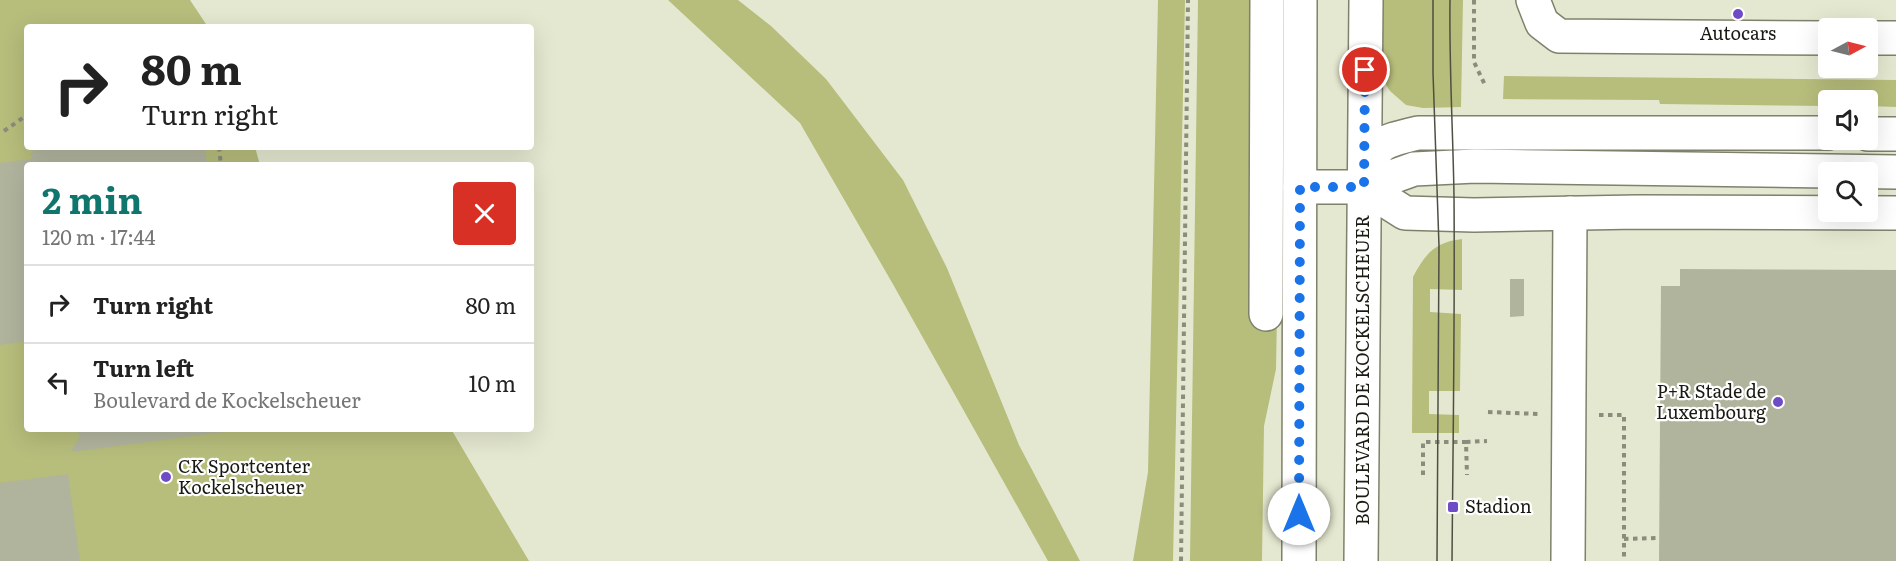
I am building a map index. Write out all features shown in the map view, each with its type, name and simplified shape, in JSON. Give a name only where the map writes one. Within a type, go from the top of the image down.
[{"type":"main road","points":[[1266,314],[1267,0]]},
{"type":"main road","points":[[1299,561],[1300,0]]},
{"type":"main road","name":"BOULEVARD DE KOCKELSCHEUER","points":[[1361,561],[1365,0]]},
{"type":"main road","points":[[1533,0],[1542,23],[1559,36],[1818,38]]},
{"type":"main road","points":[[1878,38],[1896,38]]},
{"type":"main road","points":[[1364,187],[1373,154],[1381,144],[1418,133],[1818,133]]},
{"type":"main road","points":[[1878,134],[1896,134]]},
{"type":"main road","points":[[1300,187],[1364,187],[1414,169],[1475,166],[1896,172]]},
{"type":"main road","points":[[1364,187],[1405,213],[1474,215],[1896,213]]},
{"type":"main road","points":[[1568,561],[1570,213]]},
{"type":"path","points":[[1181,561],[1188,0]]},
{"type":"path","points":[[1474,0],[1474,62],[1485,85]]},
{"type":"path","points":[[4,131],[24,117]]},
{"type":"path","points":[[1423,475],[1423,442],[1487,441]]},
{"type":"path","points":[[1466,442],[1467,475]]},
{"type":"path","points":[[1624,539],[1659,538]]},
{"type":"green space","points":[[0,0],[190,0],[206,24],[24,24],[24,150],[256,150],[259,162],[24,162],[24,432],[453,432],[529,561],[0,561]]},
{"type":"green space","points":[[668,0],[738,0],[771,26],[826,79],[903,180],[947,268],[1019,445],[1080,561],[1048,561],[800,123]]},
{"type":"green space","points":[[1158,0],[1185,0],[1173,561],[1133,561],[1148,472]]},
{"type":"green space","points":[[1198,0],[1261,0],[1277,315],[1276,369],[1264,426],[1262,561],[1190,561]]},
{"type":"green space","points":[[1377,0],[1463,0],[1461,107],[1423,108],[1406,105],[1390,91],[1379,74]]},
{"type":"green space","points":[[1504,76],[1896,80],[1896,107],[1878,106],[1878,90],[1818,90],[1818,106],[1660,104],[1659,100],[1503,99]]},
{"type":"green space","points":[[1462,239],[1462,290],[1430,289],[1430,312],[1461,314],[1460,391],[1429,391],[1429,414],[1459,415],[1459,433],[1412,433],[1413,277],[1432,250],[1445,243]]},
{"type":"building","points":[[33,150],[205,150],[207,162],[24,162],[24,341],[0,345],[0,163],[32,159]]},
{"type":"building","name":"P+R Stade de Luxembourg","points":[[1680,269],[1896,270],[1896,561],[1659,561],[1661,286],[1680,286]]},
{"type":"building","points":[[1510,279],[1524,279],[1524,316],[1510,317]]},
{"type":"building","name":"CK Sportcenter Kockelscheuer","points":[[77,432],[224,432],[71,452],[80,436]]},
{"type":"building","points":[[68,474],[80,561],[0,561],[0,483]]},
{"type":"tram line","points":[[1433,0],[1439,246],[1437,561]]},
{"type":"tram line","points":[[1450,0],[1454,172],[1452,561]]},
{"type":"place","name":"Autocars","points":[[1738,14]]},
{"type":"place","name":"P+R Stade de Luxembourg","points":[[1778,402]]},
{"type":"place","name":"CK Sportcenter Kockelscheuer","points":[[166,477]]},
{"type":"place","name":"Stadion","points":[[1453,507]]},
{"type":"route","points":[[1299,514],[1300,187],[1364,187],[1365,70]]}]
